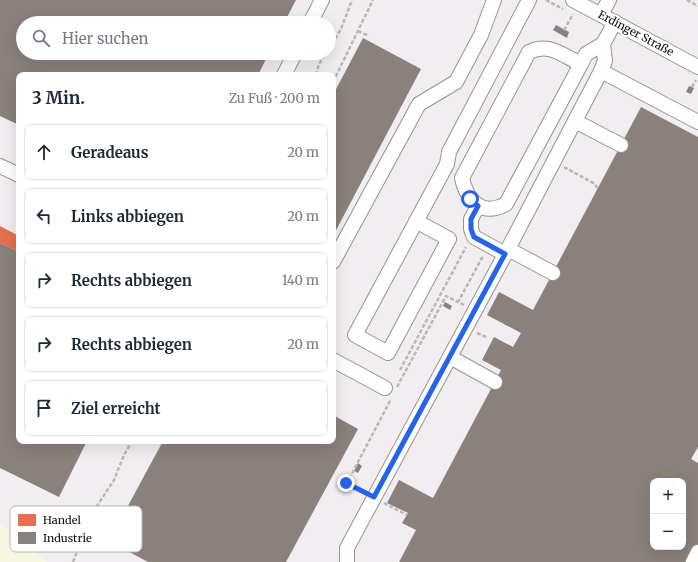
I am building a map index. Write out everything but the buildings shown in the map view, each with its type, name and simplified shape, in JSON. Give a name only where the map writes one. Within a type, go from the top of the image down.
[{"type":"street","points":[[314,16],[322,0]]},
{"type":"street","points":[[336,256],[419,104],[456,82],[481,35],[494,0]]},
{"type":"street","points":[[416,221],[449,239],[388,353],[355,335],[416,221],[447,164],[449,152],[529,0]]},
{"type":"street","name":"Erdinger Straße","points":[[573,0],[615,22],[697,73]]},
{"type":"street","points":[[601,15],[609,0]]},
{"type":"street","points":[[581,64],[548,48],[537,48],[529,52],[462,178],[464,188],[470,199],[478,206],[497,209],[506,204],[581,64],[586,54],[603,44],[615,22]]},
{"type":"street","points":[[347,562],[347,548],[602,71],[605,61],[603,44]]},
{"type":"street","points":[[286,72],[292,60]]},
{"type":"street","points":[[602,71],[698,122]]},
{"type":"street","points":[[575,121],[621,145]]},
{"type":"street","points":[[0,166],[16,174]]},
{"type":"street","points":[[478,206],[471,219],[471,229],[474,237],[553,273]]},
{"type":"street","points":[[450,357],[495,382]]},
{"type":"street","points":[[336,362],[385,388]]},
{"type":"street","points":[[693,562],[698,552]]},
{"type":"path","points":[[336,37],[341,29],[352,0]]},
{"type":"path","points":[[336,76],[374,0]]},
{"type":"path","points":[[687,0],[698,6]]},
{"type":"path","points":[[564,30],[572,14]]},
{"type":"path","points":[[358,31],[369,36]]},
{"type":"path","points":[[317,72],[322,60]]},
{"type":"path","points":[[692,87],[697,73]]},
{"type":"path","points":[[595,184],[598,189]]},
{"type":"path","points":[[441,293],[458,302]]},
{"type":"path","points":[[407,515],[346,483],[446,296]]},
{"type":"path","points":[[97,506],[114,480],[130,444]]},
{"type":"path","points":[[72,562],[76,552]]},
{"type":"shaded area","points":[[0,0],[698,0],[698,562],[47,562],[35,552],[142,552],[142,506],[10,506],[10,532],[0,524]]},
{"type":"green space","points":[[0,524],[10,532],[10,552],[35,552],[47,562],[0,562]]},
{"type":"route","points":[[346,483],[374,497],[505,254],[474,237],[471,229],[471,219],[478,206],[470,199]]}]
